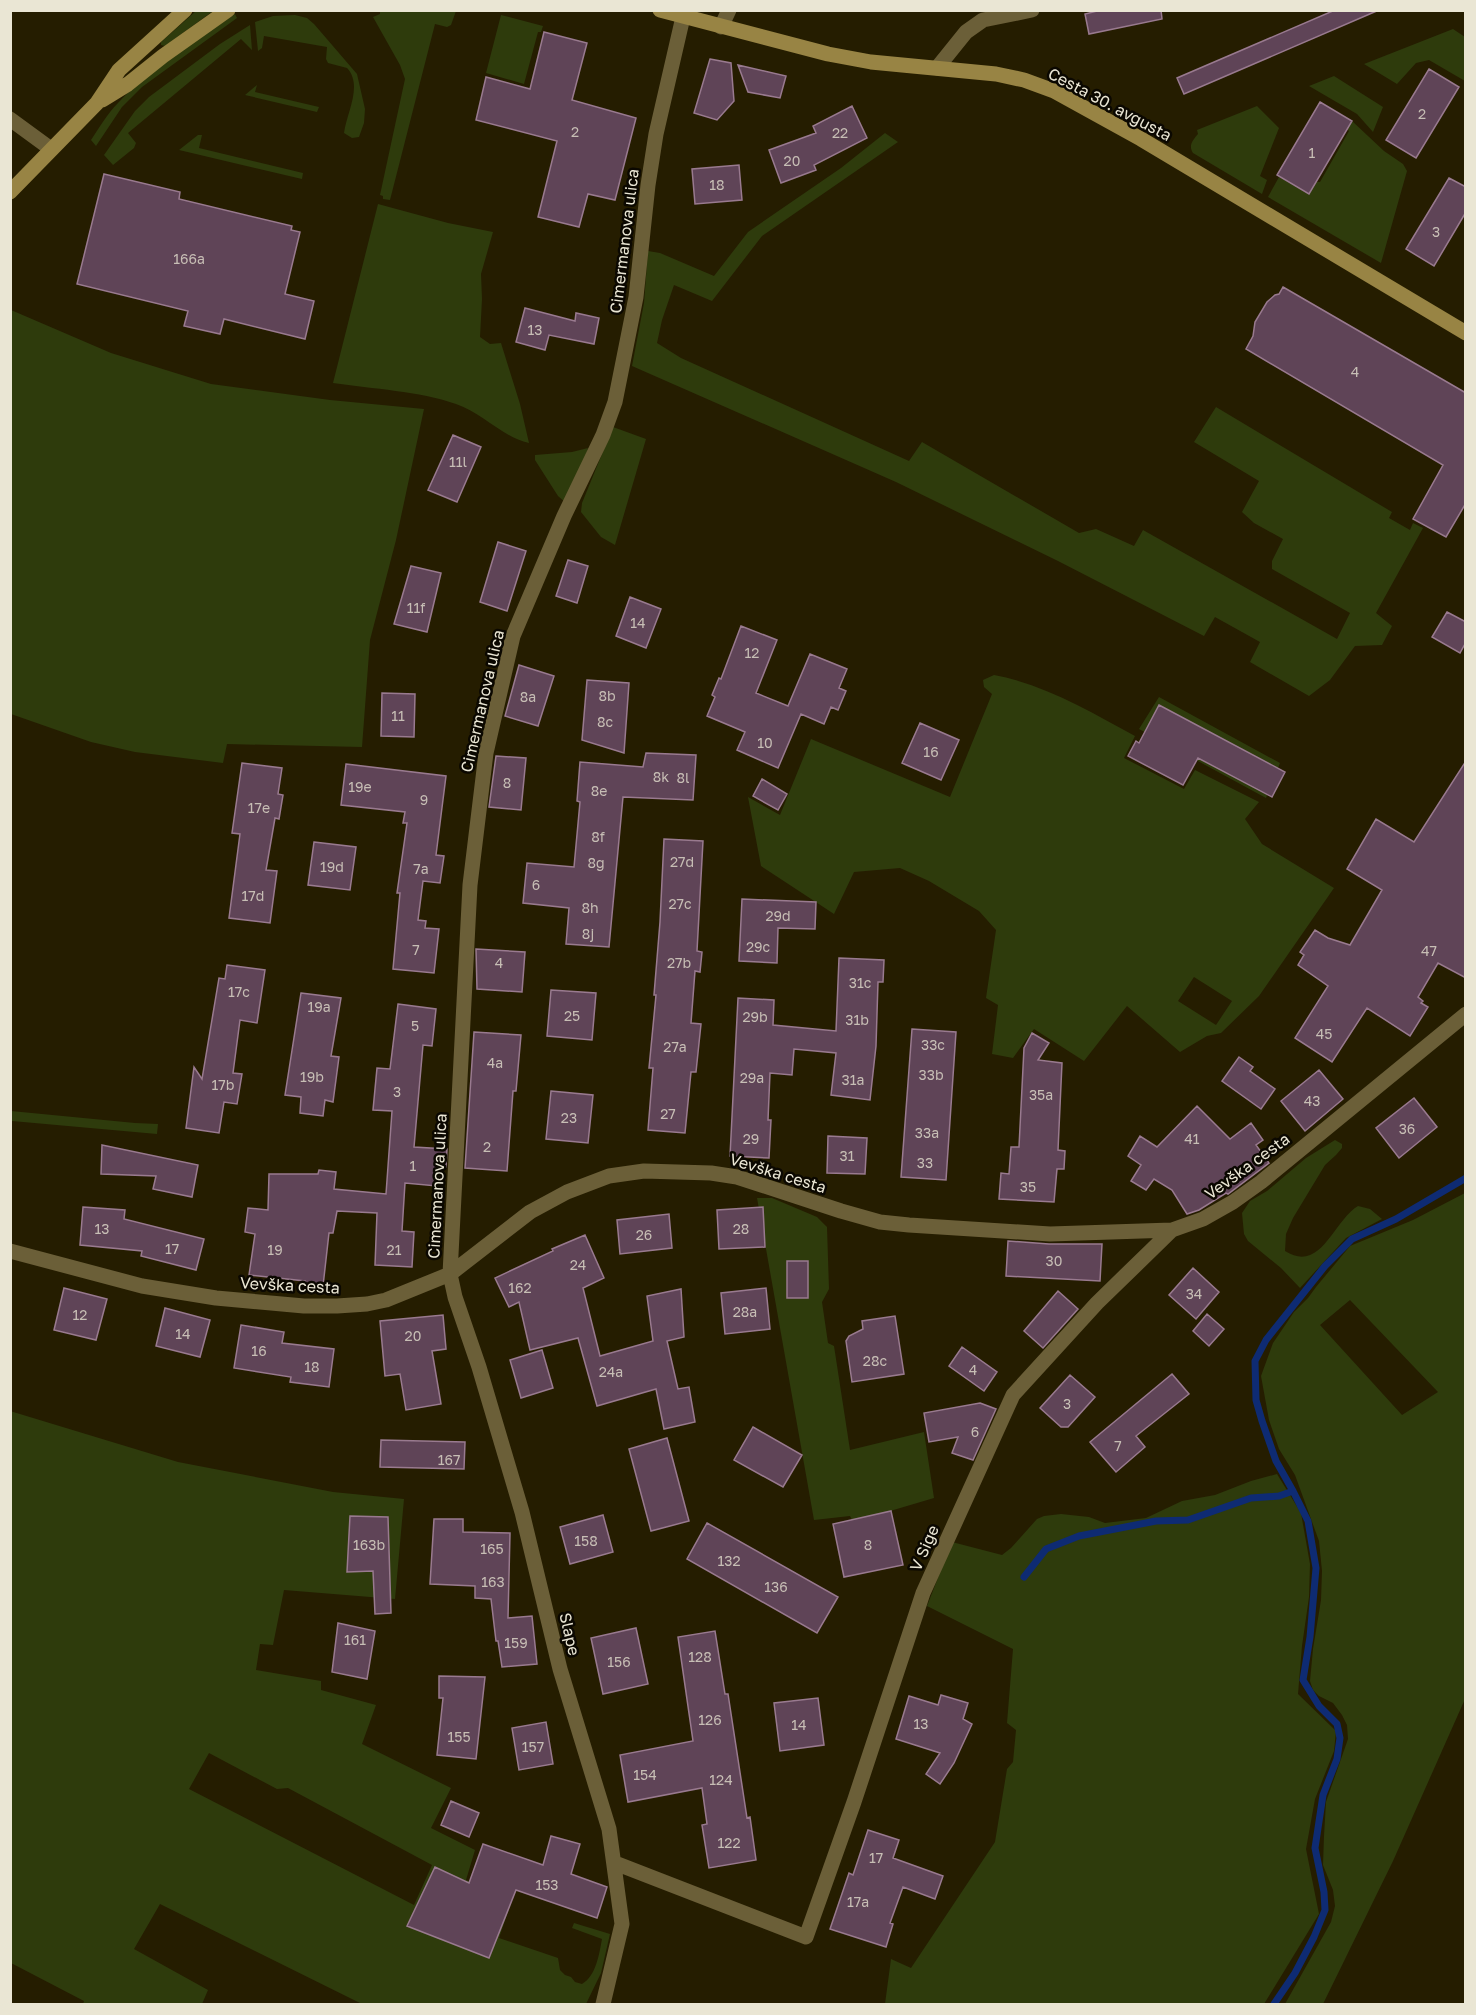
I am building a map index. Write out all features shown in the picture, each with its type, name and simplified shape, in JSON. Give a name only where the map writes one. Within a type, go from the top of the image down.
[{"type":"street","points":[[10,192],[97,103],[119,70],[185,10]]},
{"type":"street","points":[[97,103],[128,84],[228,10]]},
{"type":"street","name":"Cesta 30. avgusta","points":[[660,10],[828,54],[871,62],[996,74],[1024,80],[1054,91],[1149,144],[1466,333]]},
{"type":"street","points":[[722,27],[729,10]]},
{"type":"street","points":[[937,68],[966,32],[983,20],[1032,10]]},
{"type":"street","name":"Cimermanova ulica","points":[[450,1274],[470,885],[486,753],[513,636],[564,516],[603,435],[615,402],[636,297],[656,134],[683,17]]},
{"type":"street","points":[[10,118],[51,149]]},
{"type":"street","name":"Vevška cesta","points":[[10,1251],[142,1286],[216,1298],[304,1306],[357,1305],[386,1300],[450,1274],[502,1232],[539,1207],[567,1192],[609,1176],[644,1170],[711,1173],[737,1177],[841,1211],[880,1221],[909,1225],[1050,1234],[1172,1230],[1203,1219],[1252,1189],[1466,1014]]},
{"type":"street","name":"V Sige","points":[[615,1863],[806,1937],[854,1802],[923,1593],[1013,1395],[1097,1303],[1172,1230]]},
{"type":"street","name":"Slape","points":[[450,1274],[455,1297],[479,1366],[522,1512],[560,1669],[609,1829],[622,1924],[603,2004]]},
{"type":"green space","points":[[196,11],[213,11],[165,46],[161,45],[161,42]]},
{"type":"green space","points":[[380,11],[456,11],[451,25],[447,27],[435,24],[390,200],[383,199],[380,195],[405,79],[400,65],[373,17],[380,14]]},
{"type":"green space","points":[[235,14],[237,18],[142,87],[122,107],[96,146],[91,140],[110,112],[130,90]]},
{"type":"green space","points":[[295,15],[307,18],[314,24],[357,74],[365,109],[364,123],[359,137],[352,138],[344,133],[353,99],[352,75],[347,68],[328,63],[327,47],[264,36],[262,48],[258,51],[255,22],[273,16]]},
{"type":"green space","points":[[501,15],[543,26],[541,32],[538,32],[524,84],[486,73]]},
{"type":"green space","points":[[250,25],[252,50],[241,39],[128,133],[136,143],[134,148],[113,165],[104,155],[135,111],[149,97],[220,44]]},
{"type":"green space","points":[[1453,29],[1465,37],[1465,81],[1429,60],[1416,63],[1397,84],[1364,64]]},
{"type":"green space","points":[[1334,76],[1383,107],[1373,132],[1357,114],[1309,86]]},
{"type":"green space","points":[[257,85],[255,92],[319,107],[317,112],[245,95]]},
{"type":"green space","points":[[1257,106],[1279,128],[1260,176],[1267,180],[1262,194],[1193,153],[1191,148],[1198,134],[1197,130]]},
{"type":"green space","points":[[1352,121],[1384,151],[1403,164],[1407,171],[1381,263],[1268,197],[1279,177],[1309,194],[1316,182],[1320,182],[1349,131],[1347,129]]},
{"type":"green space","points":[[885,133],[898,142],[762,236],[712,301],[674,285],[657,343],[681,358],[909,461],[922,442],[1079,533],[1096,529],[1134,546],[1143,530],[1337,639],[1350,613],[1272,569],[1272,561],[1283,539],[1254,523],[1242,512],[1259,481],[1194,442],[1216,407],[1392,512],[1389,518],[1410,530],[1413,523],[1423,528],[1376,613],[1392,626],[1382,645],[1355,646],[1330,680],[1309,696],[1250,662],[1260,642],[1215,617],[1204,636],[896,482],[632,366],[644,303],[648,251],[660,253],[714,276],[748,232],[841,168]]},
{"type":"green space","points":[[198,135],[202,135],[199,148],[303,173],[302,179],[179,150]]},
{"type":"green space","points":[[378,204],[448,223],[493,232],[481,274],[480,337],[490,344],[501,343],[520,404],[529,443],[510,436],[475,413],[456,404],[411,393],[333,383]]},
{"type":"green space","points":[[11,310],[111,353],[211,384],[330,400],[424,409],[396,540],[370,640],[362,747],[227,744],[223,763],[135,752],[91,742],[11,714]]},
{"type":"green space","points":[[613,427],[646,439],[615,545],[601,537],[581,512],[582,503]]},
{"type":"green space","points":[[588,448],[582,470],[566,503],[558,496],[535,460],[535,455],[572,452]]},
{"type":"green space","points":[[994,675],[1031,685],[1067,700],[1135,736],[1124,758],[1184,789],[1195,770],[1259,802],[1245,819],[1262,844],[1334,888],[1259,996],[1221,1033],[1207,1036],[1180,1052],[1127,1006],[1084,1061],[1034,1029],[1013,1058],[992,1054],[998,1005],[986,998],[996,930],[979,911],[929,881],[900,868],[854,872],[834,914],[761,866],[748,797],[780,815],[811,739],[950,797],[992,694],[984,687],[983,680]],"holes":[[[1194,977],[1232,1001],[1216,1025],[1178,1001]]]},
{"type":"green space","points":[[1159,697],[1280,763],[1266,798],[1139,729]]},
{"type":"green space","points":[[11,1111],[158,1124],[157,1134],[12,1121]]},
{"type":"green space","points":[[1335,1140],[1342,1144],[1342,1148],[1325,1165],[1293,1218],[1286,1234],[1285,1251],[1297,1256],[1308,1256],[1317,1251],[1349,1213],[1358,1206],[1370,1209],[1382,1219],[1346,1238],[1300,1288],[1281,1268],[1248,1241],[1244,1234],[1242,1213],[1250,1201],[1267,1191],[1306,1158]]},
{"type":"green space","points":[[1465,1193],[1465,1699],[1393,1861],[1323,2004],[1285,2004],[1331,1922],[1335,1906],[1333,1890],[1323,1865],[1326,1802],[1348,1739],[1347,1725],[1342,1715],[1333,1703],[1313,1690],[1310,1681],[1321,1600],[1322,1571],[1319,1541],[1295,1475],[1279,1449],[1269,1420],[1261,1376],[1273,1343],[1294,1312],[1350,1246],[1413,1220]],"holes":[[[1350,1300],[1438,1392],[1402,1415],[1320,1325]]]},
{"type":"green space","points":[[757,1198],[772,1198],[817,1217],[827,1227],[829,1289],[822,1302],[828,1343],[834,1346],[850,1450],[924,1432],[934,1498],[853,1522],[850,1516],[814,1520]],"holes":[[[787,1261],[808,1261],[808,1298],[787,1298]]]},
{"type":"green space","points":[[10,1411],[178,1462],[333,1492],[404,1499],[395,1599],[284,1590],[273,1645],[260,1644],[256,1670],[321,1681],[321,1690],[376,1705],[362,1744],[451,1788],[431,1828],[475,1850],[466,1880],[513,1897],[499,1938],[558,1958],[560,1970],[575,1982],[582,1984],[594,1970],[602,1939],[572,1928],[574,1923],[610,1934],[601,1973],[586,2004],[362,2004],[160,1904],[134,1949],[208,1990],[202,2004],[83,2004],[84,2001],[11,1963]],"holes":[[[209,1753],[277,1789],[288,1788],[432,1865],[414,1905],[189,1789]]]},
{"type":"green space","points":[[1277,1474],[1301,1513],[1310,1564],[1309,1597],[1298,1694],[1336,1731],[1334,1751],[1315,1799],[1306,1849],[1319,1914],[1264,2004],[885,2004],[891,1959],[911,1968],[995,1842],[1007,1769],[1013,1762],[1016,1730],[1007,1723],[1013,1649],[927,1606],[952,1542],[1002,1555],[1037,1519],[1044,1516],[1061,1514],[1089,1517],[1105,1523],[1146,1518],[1182,1501],[1215,1495]]},
{"type":"building","points":[[1101,10],[1161,10],[1162,19],[1089,34],[1085,14]]},
{"type":"building","points":[[1335,10],[1379,10],[1184,94],[1177,78]]},
{"type":"building","points":[[544,32],[587,43],[572,100],[636,118],[615,200],[588,194],[579,227],[538,217],[557,141],[476,120],[486,77],[530,89]]},
{"type":"building","points":[[710,59],[731,63],[734,101],[717,120],[694,113]]},
{"type":"building","points":[[738,65],[786,76],[780,98],[748,92]]},
{"type":"building","points":[[1429,69],[1459,87],[1416,158],[1386,140]]},
{"type":"building","points":[[1320,102],[1352,121],[1309,194],[1277,175]]},
{"type":"building","points":[[852,106],[867,138],[814,165],[816,170],[781,183],[769,150],[816,133],[813,126]]},
{"type":"building","points":[[739,165],[742,200],[695,204],[692,169]]},
{"type":"building","points":[[104,174],[180,192],[179,199],[292,226],[291,230],[300,232],[285,294],[314,301],[305,339],[224,319],[220,334],[184,326],[188,311],[77,284]]},
{"type":"building","points":[[1449,178],[1466,187],[1466,212],[1434,266],[1406,249]]},
{"type":"building","points":[[1283,287],[1466,393],[1466,503],[1446,537],[1413,519],[1443,465],[1246,349],[1253,336],[1255,322],[1267,302],[1279,294]]},
{"type":"building","points":[[525,308],[575,321],[576,313],[599,318],[594,344],[549,335],[545,350],[516,342]]},
{"type":"building","points":[[453,435],[481,447],[457,502],[428,490]]},
{"type":"building","points":[[498,542],[526,551],[507,611],[480,602]]},
{"type":"building","points":[[568,560],[588,566],[577,603],[556,596]]},
{"type":"building","points":[[411,566],[441,573],[427,632],[394,624]]},
{"type":"building","points":[[630,597],[661,609],[646,648],[616,636]]},
{"type":"building","points":[[1447,612],[1466,622],[1466,642],[1460,653],[1432,637]]},
{"type":"building","points":[[741,626],[777,640],[756,693],[788,706],[810,654],[847,669],[839,688],[846,691],[838,710],[831,707],[824,724],[801,714],[778,768],[737,750],[745,732],[707,716],[715,697],[712,695],[719,678],[721,679]]},
{"type":"building","points":[[519,665],[554,676],[538,726],[505,716]]},
{"type":"building","points":[[587,680],[629,683],[624,753],[582,740]]},
{"type":"building","points":[[382,693],[415,694],[414,737],[381,736]]},
{"type":"building","points":[[1159,705],[1285,772],[1272,797],[1198,758],[1183,785],[1128,756],[1136,741],[1139,743]]},
{"type":"building","points":[[920,723],[959,740],[941,780],[902,763]]},
{"type":"building","points":[[646,753],[696,755],[693,800],[623,797],[609,947],[566,944],[569,908],[523,903],[527,863],[574,867],[580,802],[577,801],[580,762],[643,767]]},
{"type":"building","points":[[496,756],[526,758],[521,810],[489,807]]},
{"type":"building","points":[[1466,761],[1466,978],[1438,963],[1418,997],[1423,1001],[1421,1003],[1428,1007],[1410,1036],[1367,1008],[1332,1062],[1295,1038],[1328,986],[1298,965],[1304,955],[1300,952],[1315,930],[1328,938],[1350,945],[1382,890],[1347,869],[1376,819],[1414,842]]},
{"type":"building","points":[[242,763],[282,768],[278,794],[283,795],[279,819],[275,818],[266,870],[277,871],[270,923],[229,918],[240,834],[232,833]]},
{"type":"building","points":[[346,764],[446,776],[436,855],[444,856],[440,883],[423,881],[418,920],[426,921],[425,928],[439,929],[434,973],[393,969],[400,893],[397,893],[407,823],[403,823],[405,812],[341,805]]},
{"type":"building","points":[[762,779],[787,794],[778,810],[753,796]]},
{"type":"building","points":[[664,839],[703,841],[697,951],[702,952],[700,972],[695,971],[691,1023],[701,1024],[696,1072],[691,1072],[685,1133],[648,1130],[653,1068],[649,1068],[656,995],[654,995]]},
{"type":"building","points":[[314,842],[356,847],[350,890],[308,885]]},
{"type":"building","points":[[742,899],[816,902],[815,929],[778,928],[777,963],[739,961]]},
{"type":"building","points":[[476,949],[525,952],[522,992],[477,989]]},
{"type":"building","points":[[839,958],[884,960],[883,982],[878,982],[876,1046],[870,1100],[831,1095],[836,1053],[794,1049],[792,1075],[770,1073],[769,1158],[730,1156],[738,998],[774,1000],[773,1025],[836,1031]]},
{"type":"building","points":[[227,965],[265,970],[257,1023],[240,1020],[233,1073],[242,1074],[237,1104],[224,1102],[219,1133],[186,1128],[194,1067],[202,1079],[219,978],[225,979]]},
{"type":"building","points":[[551,990],[596,993],[592,1040],[547,1036]]},
{"type":"building","points":[[301,993],[341,998],[331,1056],[339,1057],[333,1102],[325,1100],[323,1116],[300,1113],[301,1097],[285,1095]]},
{"type":"building","points":[[398,1004],[436,1009],[432,1046],[423,1045],[414,1147],[447,1149],[446,1167],[438,1166],[437,1186],[405,1183],[402,1231],[414,1232],[412,1267],[375,1265],[377,1213],[337,1211],[333,1233],[329,1233],[323,1286],[305,1284],[305,1281],[249,1275],[255,1234],[245,1232],[248,1208],[268,1210],[269,1174],[318,1174],[319,1170],[336,1172],[334,1189],[386,1194],[392,1111],[373,1110],[377,1068],[390,1069]]},
{"type":"building","points":[[912,1029],[956,1032],[946,1180],[901,1177]]},
{"type":"building","points":[[474,1032],[521,1035],[516,1091],[513,1091],[507,1171],[465,1168]]},
{"type":"building","points":[[1032,1033],[1049,1043],[1038,1060],[1062,1063],[1058,1150],[1065,1151],[1064,1169],[1057,1169],[1054,1202],[999,1199],[1001,1173],[1009,1174],[1011,1147],[1019,1147],[1024,1048]]},
{"type":"building","points":[[1239,1057],[1253,1067],[1250,1071],[1275,1089],[1261,1109],[1222,1081]]},
{"type":"building","points":[[1319,1070],[1343,1099],[1305,1131],[1281,1101]]},
{"type":"building","points":[[551,1091],[593,1095],[588,1143],[546,1139]]},
{"type":"building","points":[[1414,1098],[1437,1127],[1399,1158],[1376,1128]]},
{"type":"building","points":[[1197,1106],[1230,1139],[1251,1123],[1263,1140],[1256,1145],[1269,1163],[1228,1194],[1187,1214],[1172,1190],[1154,1179],[1146,1190],[1131,1181],[1141,1165],[1128,1156],[1140,1136],[1157,1147]]},
{"type":"building","points":[[828,1136],[867,1138],[865,1174],[827,1173]]},
{"type":"building","points":[[102,1145],[198,1165],[192,1197],[153,1189],[156,1176],[101,1174]]},
{"type":"building","points":[[83,1207],[125,1210],[124,1219],[204,1239],[196,1270],[141,1256],[142,1251],[80,1245]]},
{"type":"building","points":[[763,1207],[765,1247],[719,1249],[717,1210]]},
{"type":"building","points":[[669,1214],[672,1248],[620,1254],[617,1220]]},
{"type":"building","points":[[585,1235],[604,1278],[583,1288],[600,1356],[653,1341],[647,1296],[681,1289],[684,1337],[667,1341],[678,1389],[689,1387],[695,1422],[664,1429],[656,1389],[597,1406],[578,1338],[530,1350],[519,1302],[509,1307],[495,1278]]},
{"type":"building","points":[[1008,1241],[1102,1244],[1100,1281],[1006,1276]]},
{"type":"building","points":[[787,1261],[808,1261],[808,1298],[787,1298]]},
{"type":"building","points":[[1193,1268],[1219,1292],[1196,1319],[1169,1295]]},
{"type":"building","points":[[64,1288],[107,1299],[96,1340],[54,1330]]},
{"type":"building","points":[[766,1288],[770,1329],[725,1334],[721,1293]]},
{"type":"building","points":[[1058,1291],[1078,1309],[1043,1348],[1024,1331]]},
{"type":"building","points":[[165,1308],[210,1320],[200,1357],[156,1346]]},
{"type":"building","points":[[1207,1314],[1224,1329],[1209,1346],[1193,1331]]},
{"type":"building","points":[[443,1315],[446,1349],[432,1351],[441,1404],[406,1410],[400,1374],[385,1376],[380,1321]]},
{"type":"building","points":[[895,1316],[904,1374],[852,1382],[846,1341],[849,1336],[863,1329],[862,1321]]},
{"type":"building","points":[[241,1325],[284,1332],[282,1343],[334,1349],[329,1387],[290,1382],[291,1377],[234,1368]]},
{"type":"building","points":[[962,1347],[997,1372],[984,1391],[949,1366]]},
{"type":"building","points":[[542,1350],[553,1388],[521,1398],[510,1360]]},
{"type":"building","points":[[1172,1374],[1189,1394],[1136,1436],[1145,1447],[1116,1472],[1090,1442]]},
{"type":"building","points":[[1070,1375],[1095,1397],[1068,1427],[1061,1427],[1040,1408]]},
{"type":"building","points":[[980,1403],[996,1409],[973,1460],[952,1453],[958,1437],[929,1442],[924,1413]]},
{"type":"building","points":[[753,1427],[802,1455],[783,1487],[734,1460]]},
{"type":"building","points":[[667,1438],[689,1521],[651,1531],[629,1449]]},
{"type":"building","points":[[381,1440],[465,1442],[464,1469],[380,1467]]},
{"type":"building","points":[[891,1511],[903,1565],[844,1577],[833,1524]]},
{"type":"building","points":[[603,1515],[613,1552],[570,1564],[560,1527]]},
{"type":"building","points":[[350,1516],[388,1517],[391,1613],[375,1614],[373,1571],[347,1572]]},
{"type":"building","points":[[434,1519],[463,1519],[463,1532],[510,1533],[508,1618],[532,1616],[537,1664],[502,1667],[491,1599],[475,1598],[475,1586],[430,1584]]},
{"type":"building","points":[[707,1523],[838,1597],[817,1633],[687,1559]]},
{"type":"building","points":[[338,1623],[375,1631],[367,1679],[332,1672]]},
{"type":"building","points":[[636,1628],[648,1684],[603,1694],[591,1638]]},
{"type":"building","points":[[715,1631],[756,1860],[709,1868],[702,1825],[707,1824],[702,1788],[628,1802],[620,1755],[693,1741],[678,1637]]},
{"type":"building","points":[[439,1676],[485,1677],[476,1759],[437,1755],[443,1698],[439,1698]]},
{"type":"building","points":[[941,1695],[968,1703],[963,1719],[972,1724],[954,1763],[940,1784],[926,1774],[940,1753],[896,1739],[909,1696],[938,1705]]},
{"type":"building","points":[[818,1698],[824,1745],[780,1751],[774,1703]]},
{"type":"building","points":[[546,1722],[553,1764],[519,1770],[512,1728]]},
{"type":"building","points":[[451,1801],[479,1813],[469,1837],[441,1825]]},
{"type":"building","points":[[868,1830],[899,1840],[893,1858],[943,1876],[935,1899],[903,1887],[890,1923],[893,1924],[886,1947],[830,1929],[849,1873],[853,1875]]},
{"type":"building","points":[[551,1836],[580,1844],[571,1874],[607,1887],[597,1918],[516,1890],[489,1958],[407,1926],[435,1867],[469,1883],[483,1844],[543,1865]]},
{"type":"waterway","points":[[1293,1491],[1276,1461],[1256,1400],[1255,1361],[1266,1340],[1325,1266],[1352,1239],[1396,1219],[1466,1178]]},
{"type":"waterway","points":[[1024,1577],[1046,1549],[1079,1536],[1156,1521],[1188,1520],[1251,1498],[1279,1496],[1293,1491],[1308,1521],[1316,1568],[1310,1637],[1303,1680],[1319,1706],[1337,1724],[1340,1738],[1337,1759],[1323,1795],[1315,1848],[1324,1892],[1325,1910],[1295,1973],[1274,2004]]}]
